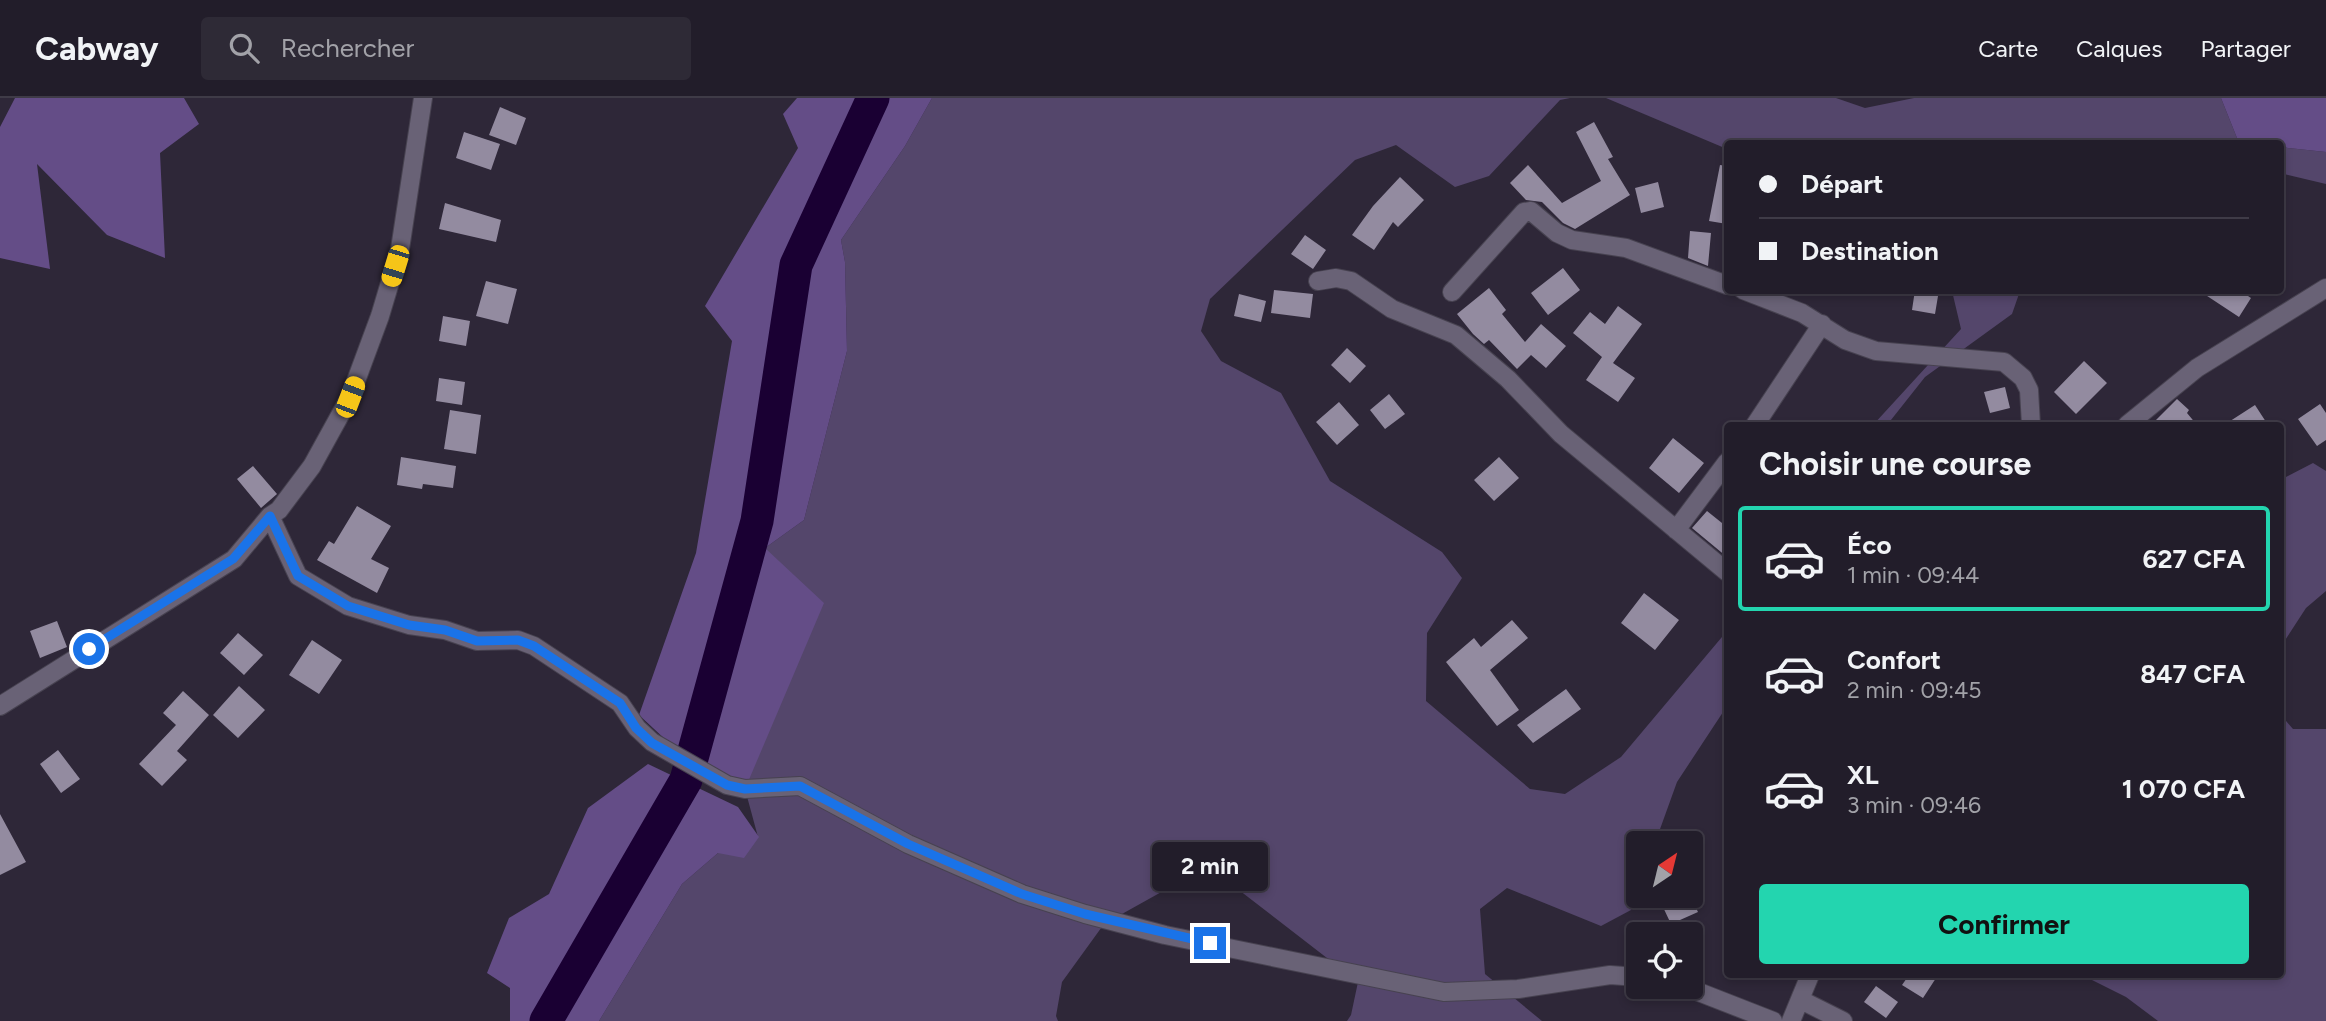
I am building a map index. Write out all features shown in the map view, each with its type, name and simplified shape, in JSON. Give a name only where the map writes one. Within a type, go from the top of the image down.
[{"type":"street","points":[[0,706],[233,559],[270,516],[279,510],[326,444],[350,397],[380,316],[400,249],[423,98]]},
{"type":"street","points":[[1452,292],[1524,212],[1531,211],[1557,233],[1572,240],[1626,248],[1724,284]]},
{"type":"street","points":[[1318,281],[1336,278],[1351,281],[1392,309],[1456,335],[1508,379],[1561,434],[1724,570]]},
{"type":"street","points":[[2131,422],[2197,368],[2326,288]]},
{"type":"street","points":[[1752,294],[1802,313],[1857,346],[1876,351],[2004,362],[2022,378],[2029,390],[2031,422]]},
{"type":"street","points":[[1757,422],[1822,324]]},
{"type":"street","points":[[1676,530],[1724,466]]},
{"type":"street","points":[[270,516],[298,576],[348,606],[409,625],[445,630],[477,641],[518,640],[534,646],[620,703],[636,728],[652,743],[727,785],[754,789],[800,786],[908,844],[1022,894],[1164,935],[1444,992],[1518,989],[1610,975],[1626,976]]},
{"type":"street","points":[[1791,1021],[1809,978]]},
{"type":"street","points":[[1703,994],[1773,1021]]},
{"type":"street","points":[[1801,1000],[1843,1021]]},
{"type":"shaded area","points":[[15,98],[184,98],[199,124],[160,153],[165,258],[107,235],[37,164],[50,269],[0,258],[0,127]]},
{"type":"shaded area","points":[[797,98],[932,98],[905,146],[841,240],[845,262],[847,351],[804,520],[765,548],[824,603],[745,789],[681,754],[639,715],[696,553],[732,341],[705,306],[798,148],[783,114]]},
{"type":"shaded area","points":[[932,98],[1570,98],[1560,100],[1489,176],[1455,187],[1396,145],[1355,160],[1210,299],[1201,331],[1221,361],[1281,393],[1330,481],[1442,552],[1462,578],[1427,633],[1426,701],[1530,789],[1565,794],[1621,757],[1724,635],[1724,711],[1677,782],[1659,831],[1626,831],[1626,908],[1632,908],[1631,910],[1601,926],[1507,888],[1480,909],[1485,974],[1542,1021],[1347,1021],[1351,1015],[1358,982],[1235,887],[1165,890],[1104,924],[1062,982],[1056,1016],[1058,1021],[599,1021],[682,884],[718,853],[758,837],[745,789],[765,548],[804,520],[847,351],[845,262],[841,240],[905,146]]},
{"type":"shaded area","points":[[1606,98],[1836,98],[1865,108],[1914,98],[2221,98],[2238,140],[1724,140],[1724,148]]},
{"type":"shaded area","points":[[2221,98],[2326,98],[2326,152],[2284,147],[2284,140],[2238,140]]},
{"type":"shaded area","points":[[2284,147],[2326,152],[2326,184],[2284,174]]},
{"type":"shaded area","points":[[1953,294],[2019,294],[2012,314],[1925,377],[1889,422],[1876,422],[1961,329]]},
{"type":"shaded area","points":[[2313,463],[2326,471],[2326,591],[2306,608],[2284,642],[2284,478]]},
{"type":"shaded area","points":[[2284,719],[2293,729],[2326,729],[2326,1021],[2158,1021],[2126,997],[2088,978],[2284,978]]},
{"type":"shaded area","points":[[648,764],[738,807],[759,837],[744,858],[718,853],[682,884],[599,1021],[510,1021],[510,988],[487,973],[509,918],[549,894],[588,808]]},
{"type":"building","points":[[500,107],[526,118],[516,145],[489,135]]},
{"type":"building","points":[[1594,122],[1613,157],[1608,159],[1630,195],[1575,229],[1563,223],[1542,202],[1526,200],[1510,183],[1528,165],[1562,203],[1601,181],[1576,132]]},
{"type":"building","points":[[464,132],[500,144],[491,170],[456,158]]},
{"type":"building","points":[[1720,165],[1724,166],[1724,224],[1709,221]]},
{"type":"building","points":[[1400,177],[1424,200],[1398,227],[1393,222],[1374,250],[1352,235],[1373,206]]},
{"type":"building","points":[[1658,182],[1664,207],[1641,213],[1635,188]]},
{"type":"building","points":[[445,203],[501,220],[496,242],[439,229]]},
{"type":"building","points":[[1690,231],[1711,233],[1708,266],[1688,258]]},
{"type":"building","points":[[1305,235],[1326,250],[1313,269],[1291,254]]},
{"type":"building","points":[[1563,268],[1580,290],[1548,315],[1531,293]]},
{"type":"building","points":[[486,281],[517,289],[508,324],[476,316]]},
{"type":"building","points":[[1489,288],[1506,310],[1502,314],[1525,342],[1541,324],[1566,346],[1546,368],[1531,355],[1517,369],[1489,340],[1484,344],[1473,334],[1457,314]]},
{"type":"building","points":[[1274,290],[1313,294],[1310,318],[1271,313]]},
{"type":"building","points":[[1239,294],[1266,301],[1261,322],[1234,316]]},
{"type":"building","points":[[1914,294],[1938,294],[1935,314],[1912,310]]},
{"type":"building","points":[[2204,294],[2245,294],[2251,298],[2239,317]]},
{"type":"building","points":[[1618,306],[1642,324],[1613,363],[1635,378],[1618,402],[1586,380],[1602,357],[1573,333],[1590,312],[1605,324]]},
{"type":"building","points":[[443,316],[470,321],[466,346],[439,341]]},
{"type":"building","points":[[1347,348],[1366,366],[1350,383],[1331,365]]},
{"type":"building","points":[[2084,361],[2107,383],[2076,414],[2054,392]]},
{"type":"building","points":[[439,378],[465,382],[462,405],[436,401]]},
{"type":"building","points":[[2005,387],[2010,408],[1990,413],[1984,392]]},
{"type":"building","points":[[1389,394],[1405,414],[1385,429],[1370,410]]},
{"type":"building","points":[[2177,399],[2189,410],[2187,413],[2194,422],[2154,422]]},
{"type":"building","points":[[1339,402],[1359,425],[1337,445],[1316,422]]},
{"type":"building","points":[[2320,404],[2326,413],[2326,440],[2317,446],[2298,419]]},
{"type":"building","points":[[2255,405],[2266,422],[2229,422]]},
{"type":"building","points":[[450,410],[481,415],[476,454],[444,449]]},
{"type":"building","points":[[1673,438],[1704,463],[1679,493],[1649,468]]},
{"type":"building","points":[[401,457],[456,466],[453,488],[423,484],[422,489],[397,485]]},
{"type":"building","points":[[1499,457],[1519,478],[1494,501],[1474,480]]},
{"type":"building","points":[[253,466],[277,494],[261,508],[237,479]]},
{"type":"building","points":[[357,506],[391,526],[371,559],[389,568],[377,593],[317,560],[329,541],[334,544]]},
{"type":"building","points":[[1707,511],[1724,525],[1724,555],[1692,528]]},
{"type":"building","points":[[1644,593],[1679,620],[1655,650],[1621,623]]},
{"type":"building","points":[[1512,620],[1528,638],[1490,670],[1519,710],[1497,726],[1446,662],[1474,638],[1481,647]]},
{"type":"building","points":[[57,621],[67,647],[40,658],[30,631]]},
{"type":"building","points":[[238,633],[263,655],[244,675],[220,653]]},
{"type":"building","points":[[312,640],[342,660],[319,694],[289,675]]},
{"type":"building","points":[[239,686],[265,710],[238,738],[213,715]]},
{"type":"building","points":[[1566,689],[1581,709],[1533,743],[1517,725]]},
{"type":"building","points":[[183,691],[209,715],[177,751],[187,760],[162,786],[139,764],[176,725],[163,713]]},
{"type":"building","points":[[58,750],[80,779],[61,793],[40,764]]},
{"type":"building","points":[[0,814],[26,862],[0,875]]},
{"type":"building","points":[[1663,908],[1696,908],[1698,912],[1676,922],[1670,922]]},
{"type":"building","points":[[1907,978],[1936,978],[1923,998],[1902,985]]},
{"type":"building","points":[[1876,986],[1898,1002],[1886,1018],[1864,1002]]},
{"type":"waterway","points":[[546,1021],[686,780],[757,521],[796,265],[873,98]]},
{"type":"route","points":[[89,649],[233,559],[270,516],[298,576],[348,606],[409,625],[445,630],[477,641],[518,640],[534,646],[596,684],[620,703],[636,728],[652,743],[727,785],[745,789],[800,786],[908,844],[1022,894],[1164,935],[1210,943]]}]
